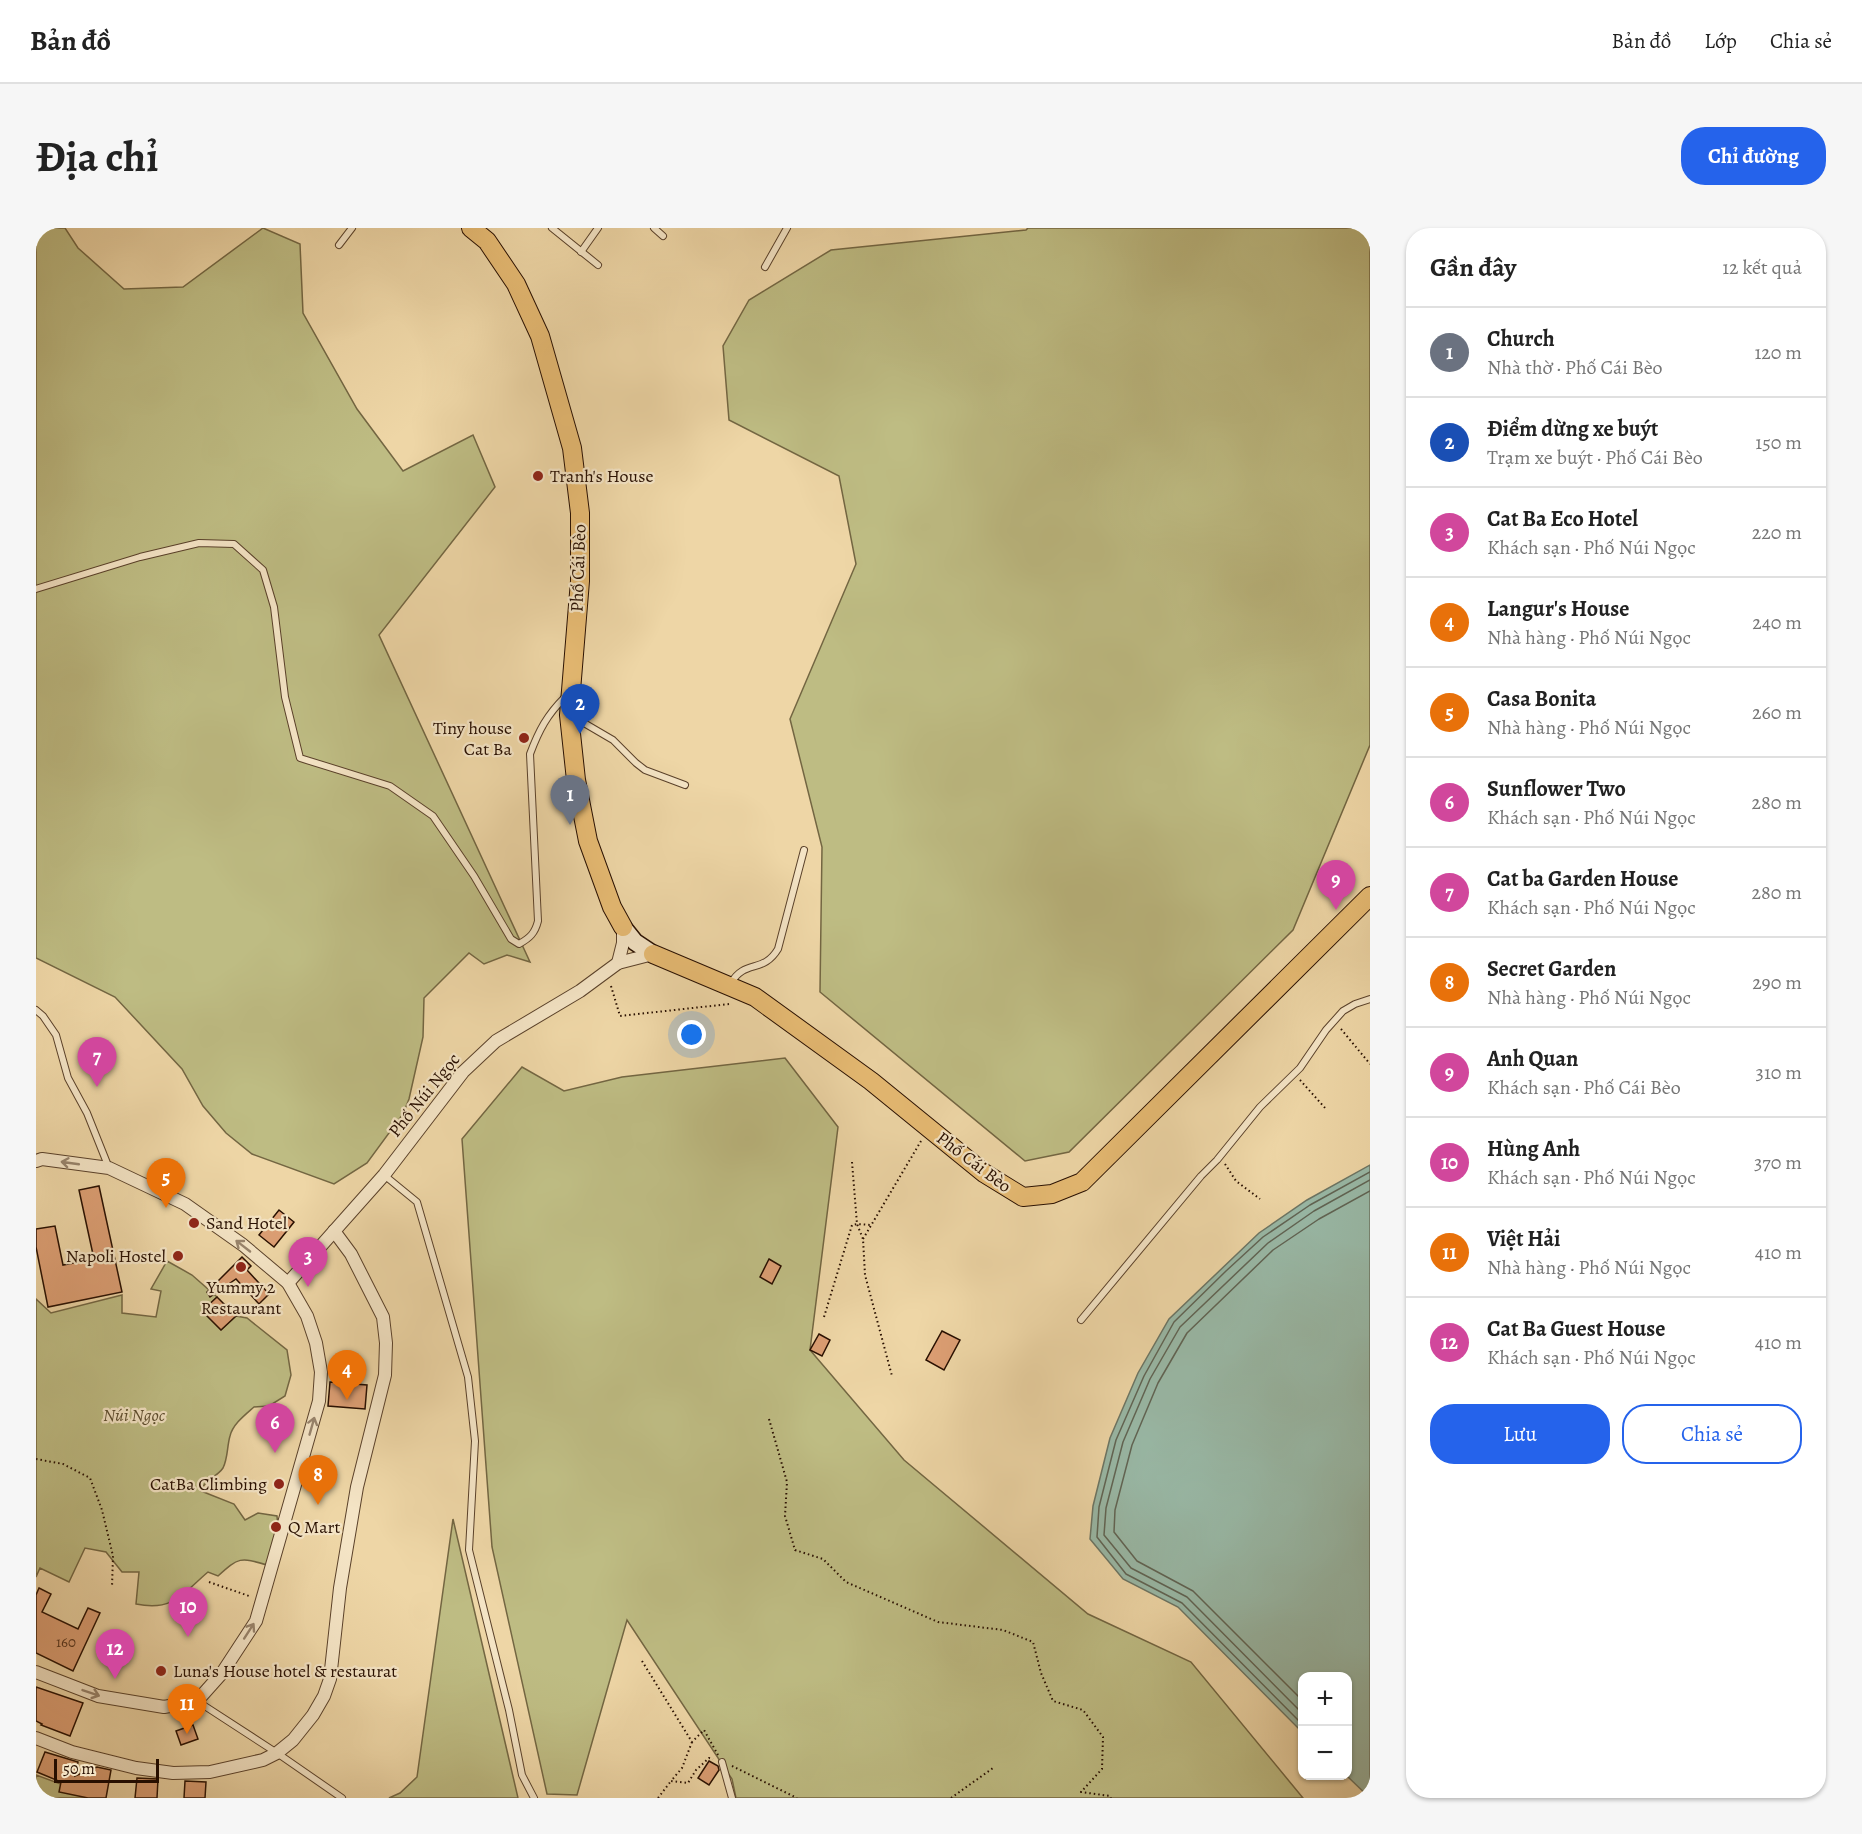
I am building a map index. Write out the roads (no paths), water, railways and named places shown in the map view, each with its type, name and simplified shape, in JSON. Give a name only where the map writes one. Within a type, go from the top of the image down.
[{"type":"main road","name":"Phố Cái Bèo","points":[[471,228],[488,241],[516,284],[540,336],[572,448],[580,513],[580,581],[569,715],[576,780],[588,841],[612,907],[635,942],[653,954],[755,997],[871,1081],[984,1173],[1023,1197],[1052,1194],[1082,1182],[1370,896]]},
{"type":"street","points":[[623,927],[623,943],[618,963],[653,954]]},
{"type":"street","name":"Phố Núi Ngọc","points":[[288,1283],[384,1175],[463,1072],[496,1041],[579,991],[618,963]]},
{"type":"street","points":[[36,1161],[109,1168],[185,1204],[243,1245],[288,1283],[307,1316],[316,1343],[321,1372],[320,1401],[256,1621],[222,1673],[197,1701],[164,1707],[98,1696],[36,1672]]},
{"type":"street","points":[[36,1738],[82,1755],[136,1768],[173,1773],[210,1772],[263,1760],[277,1753],[293,1740],[313,1715],[324,1696],[330,1679],[340,1588],[357,1487],[386,1375],[383,1317],[351,1254],[334,1231]]},
{"type":"lane","points":[[339,246],[352,228]]},
{"type":"lane","points":[[552,228],[598,265]]},
{"type":"lane","points":[[581,252],[598,228]]},
{"type":"lane","points":[[654,228],[663,236]]},
{"type":"lane","points":[[765,267],[787,228]]},
{"type":"lane","points":[[36,589],[140,557],[200,543],[234,544],[263,570],[274,607],[285,697],[300,758],[390,786],[433,816],[474,876],[511,939],[519,944],[528,940],[538,921],[530,754],[540,728],[552,710],[571,691]]},
{"type":"lane","points":[[569,715],[613,740],[645,770],[686,785]]},
{"type":"lane","points":[[729,986],[739,972],[769,961],[778,949],[804,850]]},
{"type":"lane","points":[[1082,1320],[1260,1107],[1295,1074],[1332,1023],[1343,1011],[1370,999]]},
{"type":"lane","points":[[36,1010],[56,1035],[68,1078],[87,1113],[109,1168]]},
{"type":"lane","points":[[384,1175],[417,1202],[468,1377],[475,1441],[469,1550],[509,1710],[522,1775],[534,1798]]},
{"type":"lane","points":[[197,1701],[342,1798]]},
{"type":"lane","points":[[722,1762],[732,1798]]},
{"type":"water","points":[[1370,1165],[1370,1798],[1351,1780],[1352,1672],[1298,1672],[1298,1728],[1178,1607],[1123,1579],[1090,1539],[1093,1506],[1110,1438],[1138,1373],[1169,1319],[1259,1233],[1307,1200]]},
{"type":"place","name":"Tranh's House","points":[[538,476]]},
{"type":"place","name":"Điểm dừng xe buýt","points":[[580,734]]},
{"type":"place","name":"Tiny house Cat Ba","points":[[524,738]]},
{"type":"place","name":"Church","points":[[570,825]]},
{"type":"place","name":"Anh Quan","points":[[1336,910]]},
{"type":"place","name":"Cat ba Garden House","points":[[97,1087]]},
{"type":"place","name":"Casa Bonita","points":[[166,1208]]},
{"type":"place","name":"Sand Hotel","points":[[194,1223]]},
{"type":"place","name":"Napoli Hostel","points":[[178,1256]]},
{"type":"place","name":"Yummy 2 Restaurant","points":[[241,1267]]},
{"type":"place","name":"Cat Ba Eco Hotel","points":[[308,1287]]},
{"type":"place","name":"Langur's House","points":[[347,1400]]},
{"type":"place","name":"Sunflower Two","points":[[275,1453]]},
{"type":"place","name":"CatBa Climbing","points":[[279,1484]]},
{"type":"place","name":"Secret Garden","points":[[318,1505]]},
{"type":"place","name":"Q Mart","points":[[276,1527]]},
{"type":"place","name":"Hùng Anh","points":[[188,1637]]},
{"type":"place","name":"Luna's House hotel & restaurat","points":[[161,1671]]},
{"type":"place","name":"Cat Ba Guest House","points":[[115,1679]]},
{"type":"place","name":"Việt Hải","points":[[187,1734]]},
{"type":"park label","name":"Núi Ngọc","points":[[134,1415]]}]
